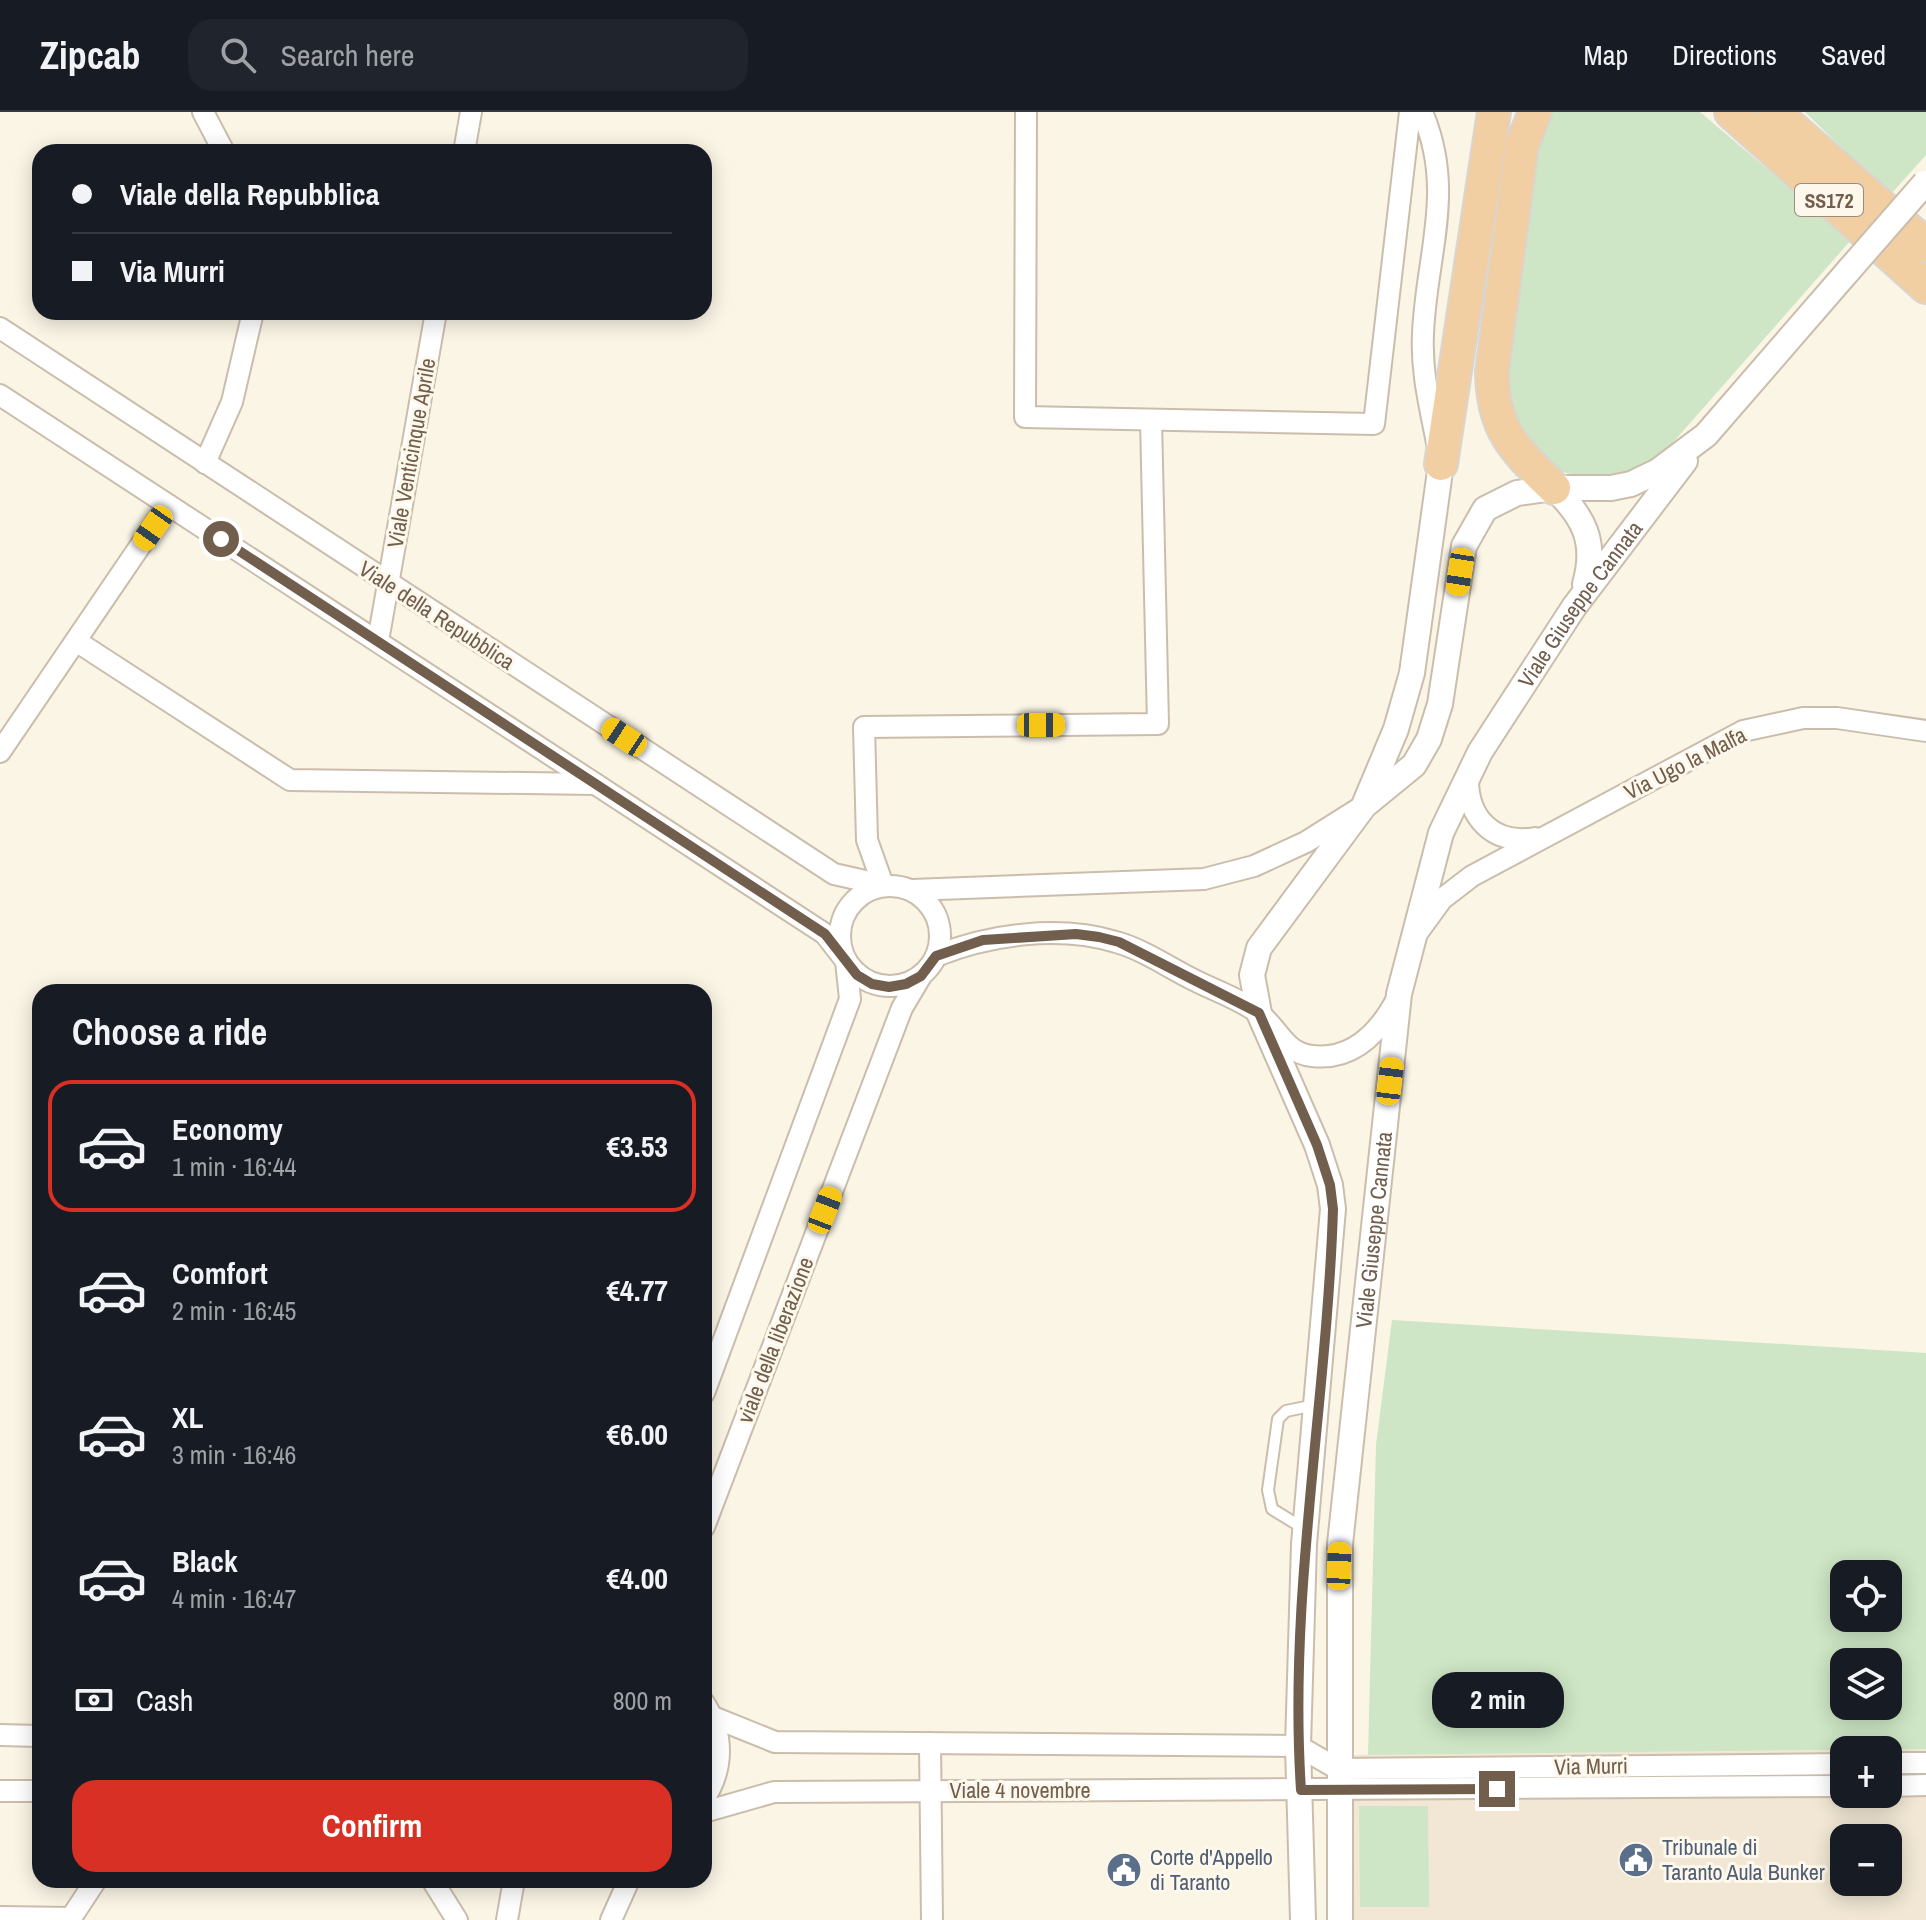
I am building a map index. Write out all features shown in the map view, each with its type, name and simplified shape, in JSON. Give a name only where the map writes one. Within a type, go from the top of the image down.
[{"type":"highway","points":[[1441,464],[1494,112]]},
{"type":"highway","points":[[1535,112],[1522,145],[1493,360],[1493,404],[1512,447],[1554,488]]},
{"type":"highway","name":"SS172","points":[[1731,112],[1926,287]]},
{"type":"highway","name":"SS172","points":[[1774,112],[1926,245]]},
{"type":"highway","points":[[1785,112],[1807,141]]},
{"type":"street","points":[[203,112],[220,144]]},
{"type":"street","points":[[465,144],[471,112]]},
{"type":"street","points":[[1026,112],[1025,417],[1374,424],[1410,112]]},
{"type":"street","points":[[712,1371],[850,999],[839,929],[844,914],[860,895],[883,885],[912,890],[1204,879],[1254,866],[1306,842],[1364,806],[1396,729],[1412,673],[1441,464],[1423,370],[1423,331],[1440,211],[1436,159],[1422,112]]},
{"type":"street","points":[[1706,435],[1926,182]]},
{"type":"street","points":[[205,463],[232,402],[251,320]]},
{"type":"street","name":"Viale Venticinque Aprile","points":[[378,641],[435,320]]},
{"type":"street","name":"Viale della Repubblica","points":[[0,328],[834,874],[883,885]]},
{"type":"street","points":[[0,395],[825,934],[846,961],[872,984],[889,987],[906,984],[921,976],[936,956],[940,941],[934,911],[912,890]]},
{"type":"street","points":[[883,885],[867,840],[864,727],[1158,724],[1151,420]]},
{"type":"street","name":"Viale Giuseppe Cannata","points":[[1303,1920],[1298,1746],[1305,1529],[1332,1235],[1330,1185],[1317,1145],[1259,1013],[1252,975],[1259,948],[1364,806],[1414,765],[1429,739],[1440,704],[1464,546],[1485,509],[1502,497],[1554,488],[1585,491],[1631,484],[1658,471],[1706,435]]},
{"type":"street","name":"Viale Giuseppe Cannata","points":[[1340,1920],[1340,1544],[1399,994],[1410,945],[1441,833],[1468,775],[1503,714],[1620,542],[1706,435]]},
{"type":"street","points":[[1554,488],[1583,521],[1591,550],[1585,584],[1574,607]]},
{"type":"street","points":[[0,752],[168,505]]},
{"type":"street","points":[[76,641],[290,780],[596,784]]},
{"type":"street","name":"Via Ugo la Malfa","points":[[1410,945],[1454,887],[1714,744],[1771,723],[1837,718],[1926,731]]},
{"type":"street","name":"Via Ugo la Malfa","points":[[1468,775],[1469,803],[1488,830],[1519,840],[1546,834]]},
{"type":"street","points":[[936,956],[983,940],[1076,934],[1119,942],[1259,1013],[1281,1040],[1295,1051],[1328,1056],[1359,1046],[1375,1034],[1399,994]]},
{"type":"street","name":"viale della liberazione","points":[[712,1506],[902,1008],[921,976]]},
{"type":"street","points":[[1317,1410],[1352,1421]]},
{"type":"street","name":"Viale 4 novembre","points":[[712,1712],[775,1742],[1298,1746],[1339,1780]]},
{"type":"street","points":[[712,1721],[720,1744],[718,1772],[712,1784]]},
{"type":"street","points":[[0,1735],[32,1736]]},
{"type":"street","points":[[930,1743],[932,1920]]},
{"type":"street","points":[[1902,1763],[1926,1763]]},
{"type":"street","name":"Via Murri","points":[[1339,1780],[1830,1764]]},
{"type":"street","name":"Viale 4 novembre","points":[[712,1810],[774,1792],[1301,1790],[1339,1780]]},
{"type":"street","name":"Via Murri","points":[[1339,1780],[1830,1786]]},
{"type":"street","points":[[1902,1786],[1926,1785]]},
{"type":"street","points":[[0,1791],[32,1791]]},
{"type":"street","points":[[0,1917],[71,1918],[91,1888]]},
{"type":"street","points":[[437,1888],[457,1920]]},
{"type":"street","points":[[507,1920],[513,1888]]},
{"type":"street","points":[[611,1920],[625,1888]]},
{"type":"lane","points":[[1305,1529],[1272,1509],[1268,1490],[1278,1419],[1286,1411],[1317,1410]]},
{"type":"shaded area","name":"Tribunale di Taranto Aula Bunker","points":[[1902,1749],[1926,1749],[1926,1920],[1352,1920],[1349,1755],[1830,1750],[1830,1808],[1902,1808]]},
{"type":"green space","points":[[1543,112],[1700,112],[1851,240],[1669,447],[1630,473],[1587,479],[1543,466],[1504,407],[1503,388]]},
{"type":"green space","points":[[1805,112],[1926,112],[1926,155],[1890,195]]},
{"type":"green space","points":[[1392,1320],[1926,1353],[1926,1749],[1902,1749],[1902,1736],[1830,1736],[1830,1750],[1368,1755],[1376,1445]]},
{"type":"green space","points":[[1359,1806],[1428,1806],[1429,1907],[1360,1907]]},
{"type":"place","name":"Tribunale di Taranto Aula Bunker","points":[[1636,1860]]},
{"type":"place","name":"Corte d'Appello di Taranto","points":[[1124,1870]]},
{"type":"route","points":[[221,539],[825,934],[857,975],[872,984],[889,987],[906,984],[921,976],[936,956],[962,945],[1009,937],[1076,934],[1119,942],[1259,1013],[1317,1145],[1330,1185],[1333,1209],[1304,1544],[1298,1746],[1301,1790],[1497,1789]]}]
